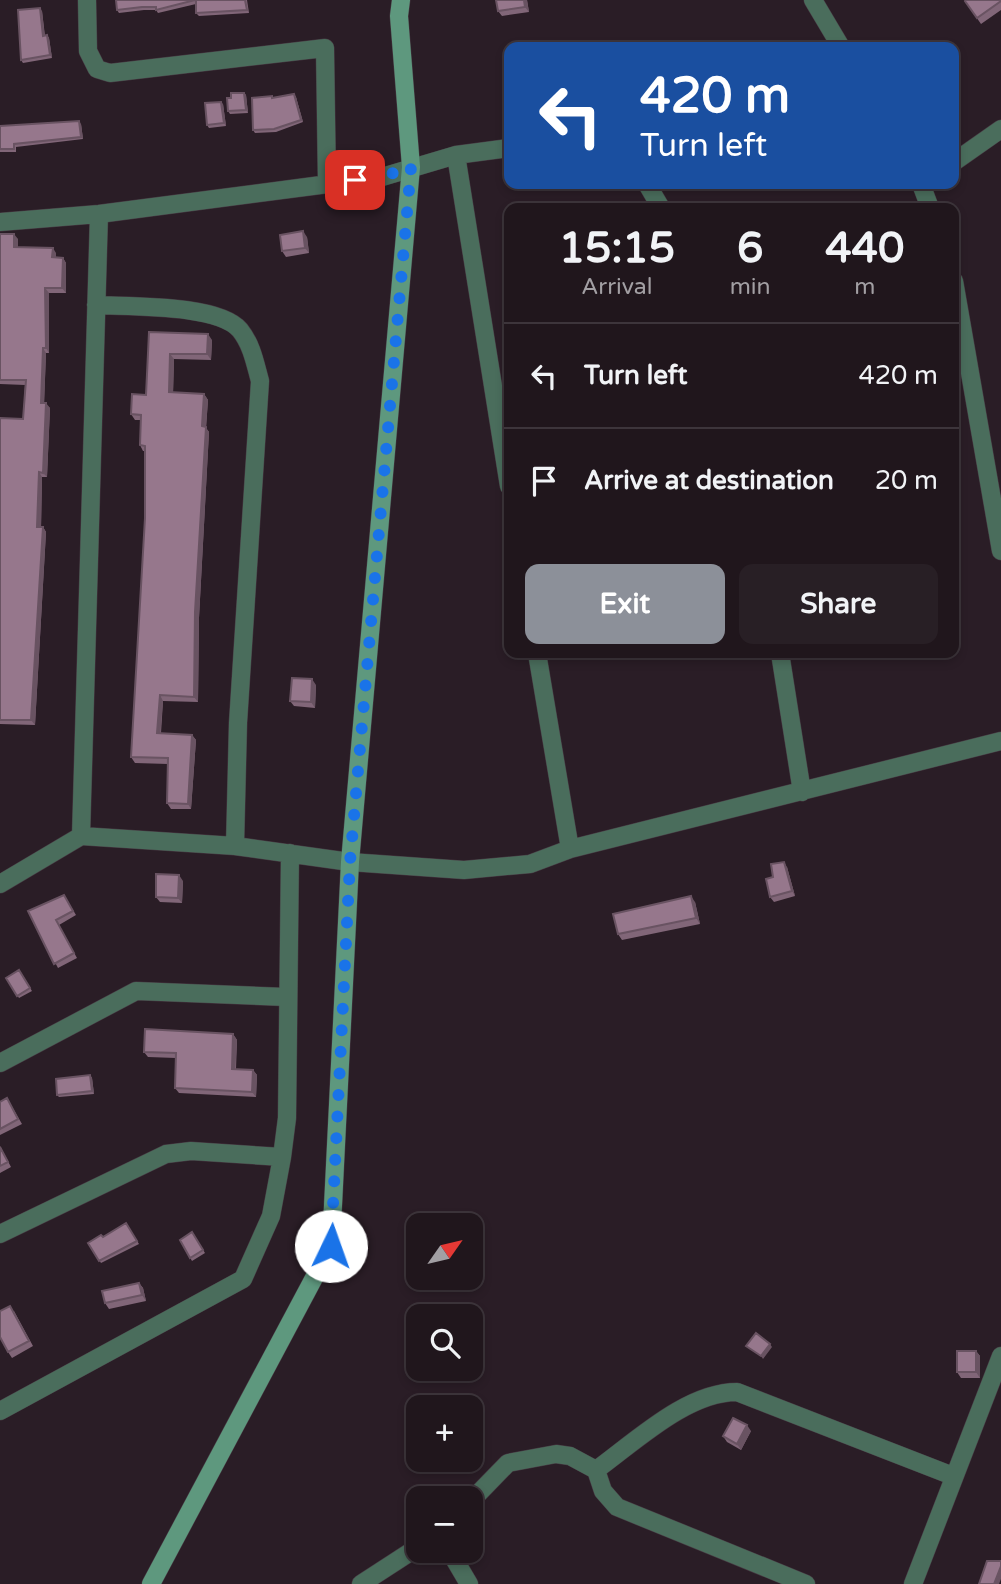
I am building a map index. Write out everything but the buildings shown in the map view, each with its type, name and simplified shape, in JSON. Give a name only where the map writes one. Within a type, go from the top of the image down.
[{"type":"street","points":[[87,0],[88,51],[97,69],[110,73],[326,48],[327,184]]},
{"type":"street","points":[[151,1584],[331,1246],[350,862],[411,167],[401,0]]},
{"type":"street","points":[[813,0],[838,42]]},
{"type":"street","points":[[959,159],[1001,130]]},
{"type":"street","points":[[0,222],[99,214],[382,177],[456,155],[504,149]]},
{"type":"street","points":[[456,155],[504,455]]},
{"type":"street","points":[[81,836],[99,214]]},
{"type":"street","points":[[96,305],[213,314],[238,328],[251,349],[260,381],[237,723],[235,846]]},
{"type":"street","points":[[959,335],[961,357],[1001,551]]},
{"type":"street","points":[[538,658],[570,849]]},
{"type":"street","points":[[781,658],[802,792]]},
{"type":"street","points":[[0,884],[81,836],[235,846],[350,862],[464,870],[530,864],[570,849],[1001,741]]},
{"type":"street","points":[[0,1411],[243,1279],[271,1216],[287,1118],[286,997],[290,853]]},
{"type":"street","points":[[0,1063],[136,991],[286,997]]},
{"type":"street","points":[[0,1234],[166,1154],[191,1150],[282,1157]]},
{"type":"street","points":[[913,1584],[1001,1356]]},
{"type":"street","points":[[596,1470],[696,1399],[717,1392],[737,1392],[953,1476]]},
{"type":"street","points":[[483,1489],[508,1463],[556,1454],[570,1457],[596,1470],[603,1491],[617,1507],[806,1584]]},
{"type":"street","points":[[361,1584],[406,1555]]},
{"type":"street","points":[[457,1563],[469,1584]]},
{"type":"route","points":[[331,1246],[350,862],[411,167],[382,177],[355,180]]}]
